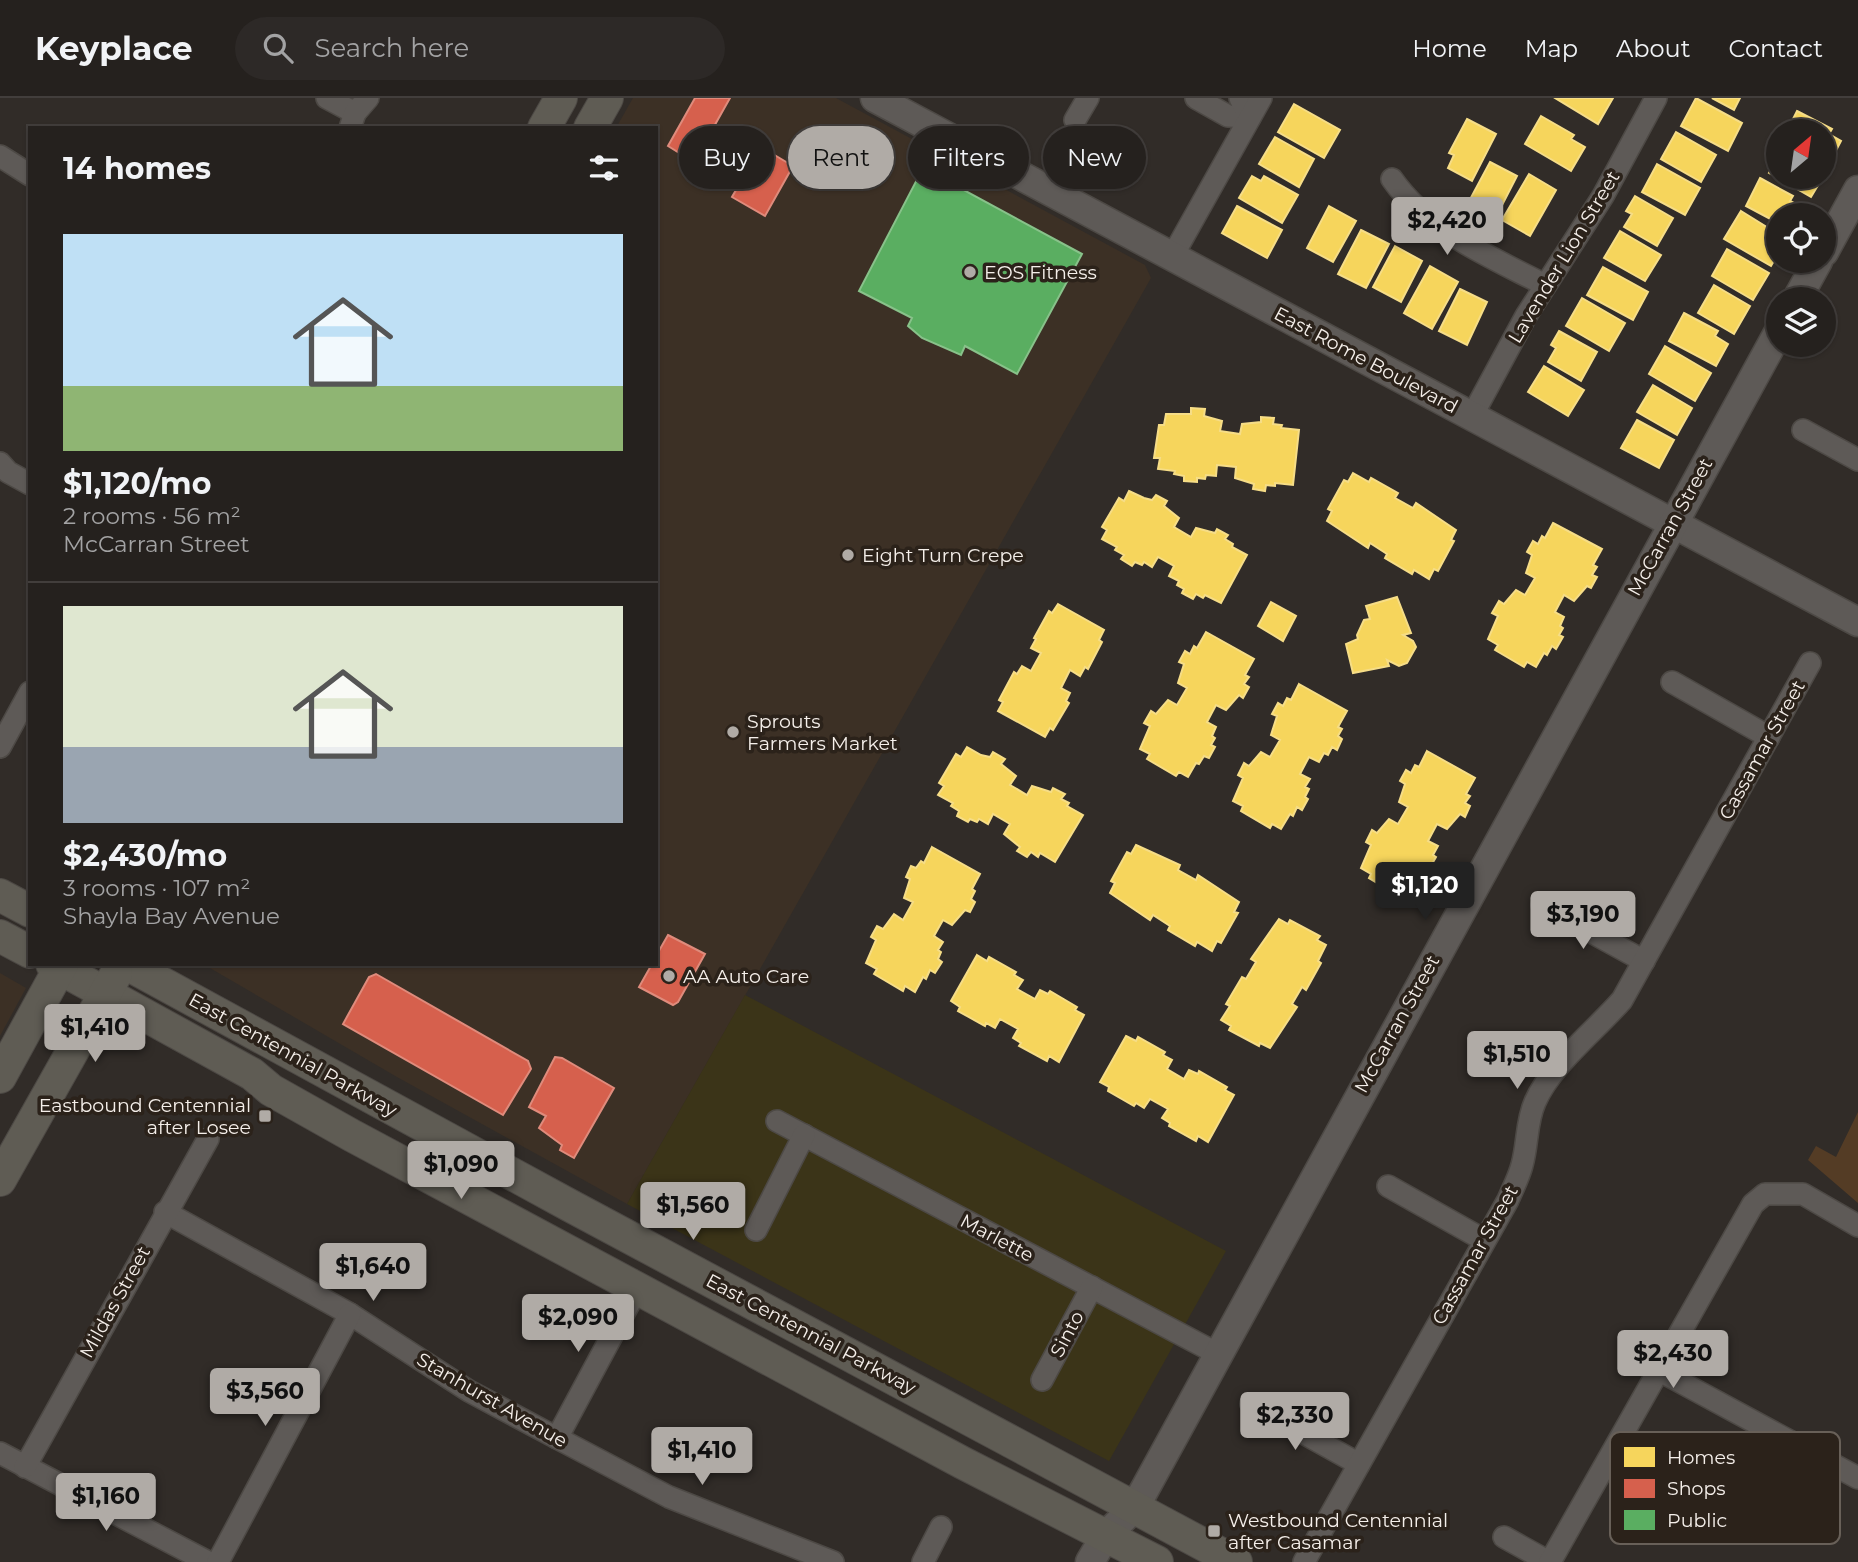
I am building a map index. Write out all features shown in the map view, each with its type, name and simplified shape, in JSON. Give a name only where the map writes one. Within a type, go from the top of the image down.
[{"type":"main road","points":[[545,126],[561,98]]},
{"type":"main road","points":[[591,126],[607,98]]},
{"type":"main road","points":[[0,895],[28,910]]},
{"type":"main road","points":[[0,936],[28,951]]},
{"type":"main road","points":[[0,1077],[58,966]]},
{"type":"main road","name":"East Centennial Parkway","points":[[58,966],[252,1074],[271,1090],[351,1135],[963,1463],[1157,1562]]},
{"type":"main road","points":[[0,1180],[104,993],[124,966]]},
{"type":"main road","name":"East Centennial Parkway","points":[[129,966],[1236,1562]]},
{"type":"main road","points":[[351,1135],[411,1145],[539,1212],[569,1205]]},
{"type":"street","points":[[327,98],[358,113]]},
{"type":"street","name":"East Rome Boulevard","points":[[875,98],[1858,622]]},
{"type":"street","points":[[1075,120],[1088,98]]},
{"type":"street","points":[[1196,98],[1228,116],[1250,117]]},
{"type":"street","points":[[1240,98],[1250,117]]},
{"type":"street","points":[[1172,257],[1261,98]]},
{"type":"street","name":"Lavender Lion Street","points":[[1472,416],[1545,285],[1603,197],[1656,98]]},
{"type":"street","points":[[0,156],[28,175]]},
{"type":"street","points":[[1392,179],[1406,200],[1435,225],[1545,285]]},
{"type":"street","points":[[1836,230],[1858,190]]},
{"type":"street","name":"McCarran Street","points":[[1090,1562],[1106,1535],[1135,1507],[1766,354]]},
{"type":"street","points":[[1803,430],[1858,460]]},
{"type":"street","points":[[0,463],[8,472],[28,483]]},
{"type":"street","name":"Cassamar Street","points":[[1304,1562],[1517,1178],[1528,1122],[1543,1087],[1557,1068],[1622,1000],[1810,663]]},
{"type":"street","points":[[1672,682],[1769,737]]},
{"type":"street","points":[[0,747],[6,720],[28,694]]},
{"type":"street","points":[[1542,905],[1644,961]]},
{"type":"street","name":"Marlette","points":[[777,1121],[1217,1354]]},
{"type":"street","points":[[756,1230],[804,1135]]},
{"type":"street","name":"Mildas Street","points":[[24,1466],[164,1212],[208,1139]]},
{"type":"street","points":[[1388,1186],[1484,1240]]},
{"type":"street","points":[[1625,1432],[1732,1245],[1742,1220],[1765,1194],[1802,1194],[1858,1226]]},
{"type":"street","name":"Stanhurst Avenue","points":[[164,1212],[350,1314],[469,1391],[669,1497],[833,1562]]},
{"type":"street","name":"Sinto","points":[[1042,1380],[1092,1287]]},
{"type":"street","points":[[557,1438],[637,1289]]},
{"type":"street","points":[[218,1562],[350,1314]]},
{"type":"street","points":[[1660,1371],[1773,1432]]},
{"type":"street","points":[[1251,1404],[1359,1464]]},
{"type":"street","points":[[0,1453],[208,1562]]},
{"type":"street","points":[[1504,1537],[1550,1562],[1610,1458]]},
{"type":"street","points":[[1840,1468],[1858,1478]]},
{"type":"street","points":[[923,1562],[941,1527]]},
{"type":"shaded area","points":[[633,98],[836,98],[888,126],[788,126],[788,189],[894,189],[894,129],[908,137],[908,189],[1004,189],[1145,265],[1151,278],[627,1204],[397,1077],[206,966],[658,966],[658,126],[617,126]]},
{"type":"shaded area","points":[[0,973],[26,988],[0,1036]]},
{"type":"shaded area","points":[[1858,1112],[1858,1203],[1808,1160],[1816,1146],[1836,1157]]},
{"type":"sand","points":[[745,995],[1226,1251],[1109,1461],[627,1204]]},
{"type":"building: Homes","points":[[1555,98],[1613,98],[1598,124]]},
{"type":"building: Homes","points":[[1696,98],[1742,123],[1728,151],[1681,126]]},
{"type":"building: Homes","points":[[1712,98],[1740,98],[1734,110]]},
{"type":"building: Homes","points":[[1294,104],[1340,130],[1324,158],[1278,132]]},
{"type":"building: Homes","points":[[1797,111],[1813,119],[1793,119]]},
{"type":"building: Homes","points":[[1541,116],[1574,135],[1571,139],[1585,147],[1571,171],[1525,144]]},
{"type":"building: Homes","points":[[1467,119],[1496,134],[1472,181],[1448,168],[1454,155],[1449,153]]},
{"type":"building: Homes","points":[[1676,132],[1716,155],[1701,182],[1661,159]]},
{"type":"building: Homes","points":[[1275,137],[1314,159],[1299,187],[1259,164]]},
{"type":"building: Homes","points":[[1836,138],[1841,141],[1836,151]]},
{"type":"building: Homes","points":[[1490,162],[1517,176],[1495,219],[1467,205]]},
{"type":"building: Homes","points":[[1657,164],[1700,188],[1685,215],[1642,192]]},
{"type":"building: Homes","points":[[1529,174],[1556,190],[1530,236],[1502,220]]},
{"type":"building: Homes","points":[[1252,176],[1261,181],[1264,176],[1298,195],[1282,223],[1239,198]]},
{"type":"building: Homes","points":[[1760,178],[1766,181],[1766,189],[1780,189],[1793,196],[1790,201],[1794,203],[1766,203],[1766,217],[1746,206]]},
{"type":"building: Homes","points":[[1797,189],[1816,189],[1811,197]]},
{"type":"building: Homes","points":[[1635,196],[1673,218],[1657,246],[1624,227],[1632,214],[1626,211]]},
{"type":"building: Homes","points":[[1237,206],[1282,230],[1267,258],[1222,233]]},
{"type":"building: Homes","points":[[1329,206],[1356,221],[1333,262],[1307,248]]},
{"type":"building: Homes","points":[[1741,211],[1766,227],[1766,263],[1724,239]]},
{"type":"building: Homes","points":[[1361,230],[1389,244],[1366,288],[1338,274]]},
{"type":"building: Homes","points":[[1620,231],[1661,255],[1645,281],[1604,258]]},
{"type":"building: Homes","points":[[1395,246],[1422,261],[1401,302],[1373,287]]},
{"type":"building: Homes","points":[[1727,249],[1769,273],[1753,300],[1712,276]]},
{"type":"building: Homes","points":[[1430,266],[1458,282],[1432,329],[1404,313]]},
{"type":"building: Homes","points":[[1603,267],[1648,292],[1633,320],[1587,295]]},
{"type":"building: Homes","points":[[1714,285],[1750,306],[1734,334],[1698,313]]},
{"type":"building: Homes","points":[[1460,289],[1487,302],[1467,345],[1439,331]]},
{"type":"building: Homes","points":[[1582,298],[1625,323],[1609,351],[1566,326]]},
{"type":"building: Homes","points":[[1684,313],[1718,331],[1715,336],[1728,344],[1716,366],[1669,341]]},
{"type":"building: Homes","points":[[1559,331],[1597,352],[1581,381],[1548,362],[1556,348],[1551,345]]},
{"type":"building: Homes","points":[[1665,346],[1711,373],[1695,401],[1649,374]]},
{"type":"building: Homes","points":[[1544,366],[1584,390],[1568,416],[1528,392]]},
{"type":"building: Homes","points":[[1653,385],[1692,408],[1677,435],[1637,412]]},
{"type":"building: Homes","points":[[1191,408],[1205,409],[1204,416],[1222,421],[1220,431],[1240,434],[1242,424],[1261,422],[1261,417],[1274,418],[1273,424],[1282,425],[1281,428],[1299,430],[1293,485],[1275,483],[1275,486],[1266,485],[1265,491],[1253,489],[1254,484],[1235,478],[1236,467],[1217,465],[1216,476],[1206,475],[1205,479],[1197,478],[1197,482],[1184,481],[1184,476],[1174,474],[1175,471],[1158,469],[1160,458],[1154,458],[1159,425],[1164,425],[1166,414],[1191,414]]},
{"type":"building: Homes","points":[[1637,420],[1674,440],[1659,468],[1621,448]]},
{"type":"building: Homes","points":[[1353,473],[1369,482],[1371,478],[1398,493],[1395,498],[1413,508],[1416,503],[1456,530],[1451,540],[1454,541],[1438,571],[1434,569],[1429,579],[1414,570],[1412,574],[1385,558],[1387,554],[1370,543],[1368,548],[1327,521],[1332,511],[1328,509],[1344,480],[1348,482]]},
{"type":"building: Homes","points":[[1129,491],[1152,500],[1156,495],[1167,501],[1164,506],[1179,518],[1174,527],[1191,537],[1196,528],[1215,533],[1217,529],[1228,535],[1225,539],[1233,544],[1232,547],[1247,555],[1221,603],[1205,595],[1203,598],[1196,594],[1193,599],[1182,593],[1184,589],[1177,585],[1179,581],[1169,576],[1174,566],[1158,557],[1152,567],[1144,562],[1142,565],[1135,562],[1132,566],[1121,559],[1124,555],[1115,550],[1117,547],[1102,539],[1107,530],[1102,527],[1119,498],[1124,501]]},
{"type":"building: Homes","points":[[1553,523],[1602,549],[1593,565],[1597,567],[1592,575],[1597,577],[1591,588],[1587,586],[1574,601],[1564,595],[1555,612],[1564,617],[1559,635],[1563,637],[1556,649],[1552,646],[1547,655],[1544,653],[1536,667],[1527,662],[1524,667],[1495,650],[1498,645],[1488,639],[1498,616],[1492,613],[1499,601],[1504,604],[1516,590],[1525,595],[1535,578],[1526,573],[1532,555],[1527,552],[1533,541],[1538,544],[1542,536],[1545,538]]},
{"type":"building: Homes","points":[[1397,597],[1411,633],[1403,635],[1413,641],[1416,647],[1407,663],[1399,666],[1387,660],[1389,666],[1353,673],[1346,644],[1358,639],[1357,635],[1364,620],[1370,619],[1366,606]]},
{"type":"building: Homes","points":[[1271,602],[1296,616],[1283,641],[1258,626]]},
{"type":"building: Homes","points":[[1058,604],[1104,630],[1099,640],[1102,642],[1088,669],[1085,667],[1080,676],[1070,670],[1061,688],[1070,693],[1066,701],[1069,703],[1053,730],[1050,728],[1045,737],[998,711],[1003,702],[999,700],[1014,672],[1017,674],[1022,666],[1031,671],[1041,653],[1031,648],[1036,639],[1034,638],[1049,611],[1052,613]]},
{"type":"building: Homes","points":[[1206,632],[1254,659],[1245,675],[1249,677],[1244,684],[1249,687],[1243,698],[1239,695],[1226,710],[1216,705],[1207,722],[1216,727],[1211,745],[1215,747],[1209,758],[1204,756],[1199,764],[1196,763],[1188,777],[1179,772],[1176,776],[1147,759],[1150,754],[1140,749],[1150,726],[1144,723],[1151,711],[1156,714],[1168,700],[1177,705],[1187,688],[1178,683],[1184,664],[1179,662],[1185,651],[1190,654],[1194,646],[1197,648]]},
{"type":"building: Homes","points":[[1299,684],[1347,711],[1338,727],[1342,729],[1338,736],[1342,739],[1337,750],[1332,747],[1328,755],[1324,753],[1319,762],[1309,757],[1300,774],[1310,779],[1305,787],[1309,789],[1305,797],[1308,799],[1302,810],[1297,807],[1281,829],[1272,824],[1270,828],[1241,811],[1243,806],[1233,801],[1243,778],[1238,775],[1244,763],[1249,766],[1261,752],[1270,757],[1280,740],[1271,735],[1277,716],[1272,714],[1278,703],[1283,706],[1287,698],[1291,700]]},
{"type":"building: Homes","points":[[967,747],[981,755],[990,757],[993,752],[1005,759],[1001,764],[1016,776],[1010,785],[1027,795],[1032,786],[1051,792],[1053,788],[1065,794],[1061,799],[1069,803],[1067,806],[1083,815],[1055,862],[1040,853],[1038,857],[1031,852],[1027,857],[1017,851],[1020,847],[1004,834],[1010,824],[993,814],[988,824],[979,819],[977,822],[970,819],[968,822],[957,816],[959,811],[951,806],[953,803],[938,795],[944,786],[939,783],[956,754],[961,757]]},
{"type":"building: Homes","points":[[1427,751],[1475,778],[1466,794],[1470,796],[1465,803],[1470,806],[1465,817],[1460,814],[1447,829],[1437,824],[1428,841],[1438,846],[1432,864],[1436,866],[1430,877],[1425,875],[1420,883],[1418,881],[1409,896],[1400,891],[1397,895],[1369,878],[1371,874],[1361,868],[1371,845],[1366,842],[1372,830],[1377,833],[1389,819],[1398,824],[1408,807],[1399,802],[1405,784],[1400,781],[1406,770],[1411,773],[1415,765],[1419,767]]},
{"type":"building: Homes","points":[[1136,845],[1180,865],[1178,870],[1196,880],[1198,875],[1239,902],[1234,912],[1238,913],[1221,943],[1217,941],[1212,951],[1197,942],[1195,946],[1168,930],[1170,926],[1153,915],[1150,920],[1110,893],[1115,883],[1111,881],[1127,852],[1131,854]]},
{"type":"building: Homes","points":[[932,847],[980,874],[972,889],[975,891],[971,899],[975,902],[970,912],[965,910],[952,925],[943,920],[934,936],[943,942],[938,950],[941,952],[938,959],[942,962],[935,973],[930,970],[915,992],[905,986],[903,991],[874,974],[877,969],[866,963],[876,940],[871,937],[877,926],[883,929],[894,914],[903,920],[913,902],[904,898],[910,879],[906,877],[911,866],[916,868],[921,861],[924,863]]},
{"type":"building: Homes","points":[[1279,919],[1288,924],[1290,920],[1320,936],[1317,940],[1326,945],[1318,961],[1321,963],[1306,990],[1302,987],[1292,1004],[1297,1007],[1270,1048],[1260,1043],[1259,1046],[1229,1030],[1231,1026],[1221,1020],[1230,1006],[1226,1004],[1242,977],[1246,979],[1256,962],[1251,959]]},
{"type":"building: Homes","points":[[977,955],[987,961],[989,957],[1016,972],[1014,975],[1023,980],[1017,989],[1035,999],[1040,990],[1048,994],[1050,991],[1077,1007],[1075,1010],[1084,1015],[1059,1062],[1049,1056],[1047,1061],[1019,1046],[1021,1043],[1013,1038],[1018,1029],[1000,1019],[995,1028],[986,1023],[985,1026],[958,1011],[960,1007],[951,1001]]},
{"type":"building: Homes","points":[[1126,1036],[1136,1041],[1138,1037],[1165,1052],[1163,1055],[1172,1060],[1167,1069],[1184,1079],[1189,1070],[1198,1074],[1199,1071],[1227,1087],[1225,1090],[1234,1095],[1208,1142],[1198,1136],[1196,1141],[1169,1126],[1170,1123],[1162,1118],[1168,1109],[1150,1099],[1144,1108],[1136,1103],[1134,1106],[1108,1091],[1109,1087],[1100,1082]]},
{"type":"building: Shops","points":[[695,98],[730,98],[714,126],[679,126]]},
{"type":"building: Shops","points":[[679,126],[679,153],[668,146]]},
{"type":"building: Shops","points":[[774,155],[788,163],[788,175],[765,216],[732,197],[737,189],[774,189]]},
{"type":"building: Shops","name":"AA Auto Care","points":[[668,935],[705,954],[678,1002],[673,1005],[639,987],[651,966],[658,966],[658,952]]},
{"type":"building: Shops","points":[[376,974],[528,1061],[531,1069],[503,1115],[343,1024],[369,977]]},
{"type":"building: Shops","points":[[555,1057],[562,1058],[614,1088],[574,1158],[560,1150],[562,1145],[539,1128],[546,1116],[529,1107]]},
{"type":"building: Public","name":"EOS Fitness","points":[[912,189],[962,189],[1082,254],[1017,374],[965,346],[961,355],[922,338],[908,326],[912,318],[859,291]]},
{"type":"place","name":"EOS Fitness","points":[[970,272]]},
{"type":"place","name":"Eight Turn Crepe","points":[[848,555]]},
{"type":"place","name":"Sprouts Farmers Market","points":[[733,732]]},
{"type":"place","name":"AA Auto Care","points":[[669,976]]},
{"type":"place","name":"Eastbound Centennial after Losee","points":[[265,1116]]},
{"type":"place","name":"Westbound Centennial after Casamar","points":[[1214,1531]]}]
